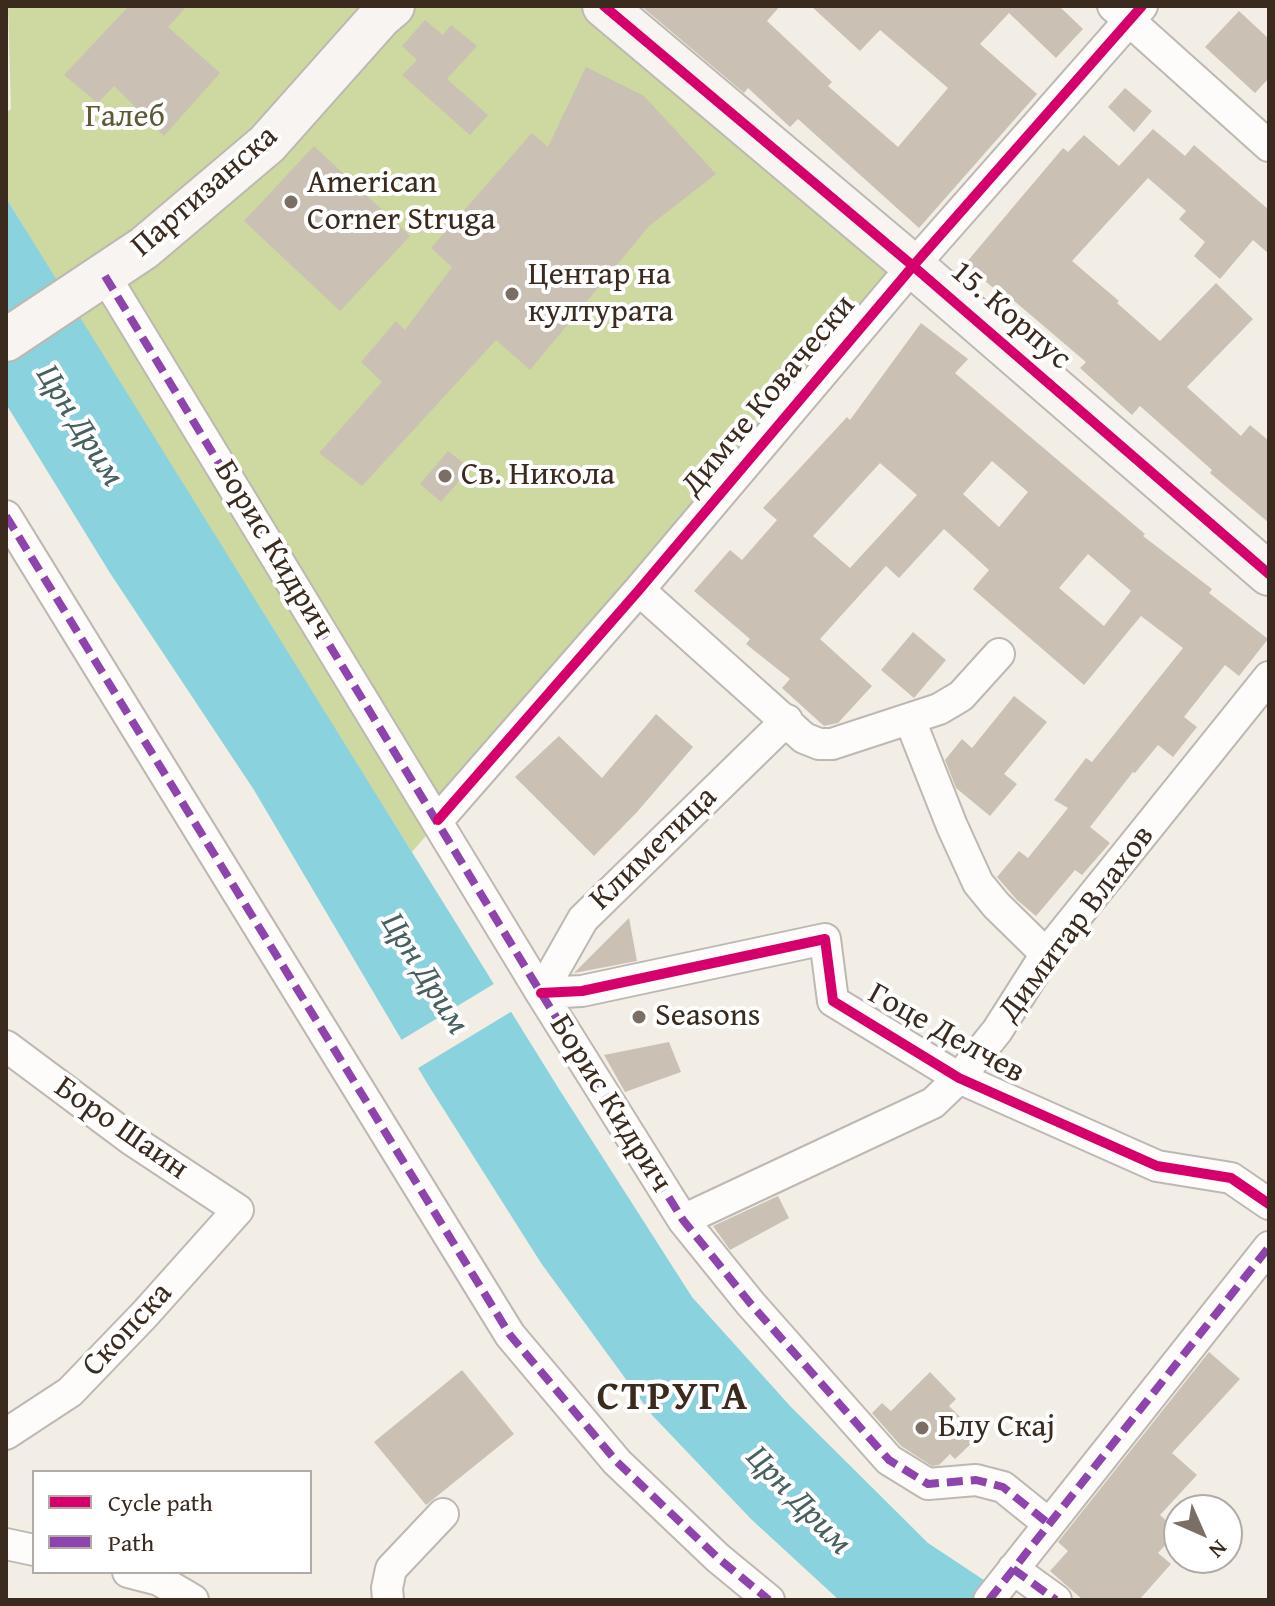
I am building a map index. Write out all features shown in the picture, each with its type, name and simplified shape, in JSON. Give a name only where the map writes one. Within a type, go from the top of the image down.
[{"type":"street","name":"15. Корпус","points":[[604,6],[913,266],[1269,574]]},
{"type":"street","name":"Партизанска","points":[[6,340],[144,248],[267,144],[387,10]]},
{"type":"street","name":"Димче Ковачески","points":[[438,820],[639,590],[1128,11]]},
{"type":"street","points":[[1128,11],[1269,146]]},
{"type":"street","name":"Борис Кидрич","points":[[105,276],[541,993],[683,1220],[750,1303],[889,1460],[928,1484],[976,1480],[1003,1487],[1049,1524]]},
{"type":"street","points":[[6,516],[510,1335],[617,1462],[718,1558],[769,1600]]},
{"type":"street","points":[[639,590],[804,738],[819,744],[832,744],[939,709],[961,696],[999,654]]},
{"type":"street","name":"Димитар Влахов","points":[[683,1220],[933,1103],[959,1078],[997,1031],[1046,954],[1269,677]]},
{"type":"street","name":"Климетица","points":[[541,993],[583,919],[787,720]]},
{"type":"street","points":[[910,720],[978,883],[1046,954]]},
{"type":"street","name":"Гоце Делчев","points":[[541,993],[582,991],[825,939],[833,1001],[959,1078],[1157,1166],[1231,1178],[1269,1204]]},
{"type":"street","name":"Боро Шаин","points":[[6,1046],[132,1140],[238,1210]]},
{"type":"street","name":"Скопска","points":[[6,1434],[70,1392],[238,1210]]},
{"type":"street","points":[[989,1600],[1269,1247]]},
{"type":"street","points":[[388,1600],[391,1569],[443,1514]]},
{"type":"street","points":[[6,1544],[32,1550]]},
{"type":"street","points":[[1013,1569],[1056,1600]]},
{"type":"street","points":[[136,1574],[159,1580],[193,1600]]},
{"type":"green space","name":"Галеб","points":[[8,6],[604,6],[913,266],[412,852],[6,198],[6,113],[11,109]]},
{"type":"water","name":"Црн Дрим","points":[[6,198],[559,1089],[692,1297],[791,1407],[928,1543],[1014,1600],[839,1600],[751,1519],[652,1415],[541,1263],[427,1083],[254,790],[110,573],[6,404]]},
{"type":"pier","points":[[497,982],[514,1010],[415,1070],[398,1042]]},
{"type":"building","points":[[129,6],[187,6],[168,27],[220,73],[164,136],[114,86],[98,103],[64,75]]},
{"type":"building","points":[[641,6],[780,6],[767,21],[832,82],[828,86],[898,147],[948,88],[880,30],[860,51],[811,6],[1059,6],[1083,29],[1056,58],[1009,13],[980,44],[1037,94],[919,228],[798,119],[790,127],[748,88],[744,93]]},
{"type":"building","points":[[1239,11],[1269,39],[1269,78],[1255,93],[1205,47]]},
{"type":"building","points":[[425,20],[443,35],[451,25],[477,46],[447,79],[488,115],[470,135],[402,75],[417,60],[402,46]]},
{"type":"building","name":"Центар на културата","points":[[586,67],[644,96],[716,174],[649,226],[530,370],[496,340],[362,486],[319,453],[382,382],[361,362],[396,321],[405,330],[452,267],[431,248],[532,133],[548,147]]},
{"type":"building","points":[[1125,88],[1152,111],[1134,132],[1108,107]]},
{"type":"building","points":[[1153,129],[1185,156],[1194,145],[1269,210],[1269,254],[1253,240],[1220,279],[1194,256],[1205,242],[1179,219],[1186,211],[1148,178],[1072,261],[1160,341],[1216,283],[1253,319],[1187,387],[1241,436],[1250,425],[1269,441],[1269,523],[1210,473],[1212,470],[1140,406],[1132,415],[1080,368],[1086,362],[965,264],[1063,148],[1068,152],[1084,135],[1119,166]]},
{"type":"building","points":[[314,146],[410,236],[340,311],[244,221]]},
{"type":"building","points":[[921,323],[968,359],[955,373],[1145,534],[1143,536],[1212,589],[1209,593],[1268,639],[1239,676],[1225,665],[1184,717],[1197,727],[1173,757],[1158,745],[1133,772],[1090,827],[1110,843],[1082,875],[1075,870],[1036,916],[997,877],[1019,851],[1028,858],[1068,808],[1054,800],[1086,758],[1092,762],[1183,648],[1141,616],[1084,685],[973,589],[989,570],[944,529],[899,578],[886,566],[820,639],[872,686],[838,723],[824,726],[782,688],[790,679],[746,644],[750,639],[694,591],[730,550],[742,560],[777,520],[763,508],[847,417],[850,420]],"holes":[[[992,461],[1028,492],[999,527],[963,494]],[[880,463],[917,495],[850,568],[813,536]],[[1088,554],[1131,591],[1104,626],[1059,588]]]},
{"type":"building","name":"Св. Никола","points":[[448,451],[470,468],[441,502],[420,484]]},
{"type":"building","points":[[913,632],[946,660],[914,698],[881,670]]},
{"type":"building","points":[[1014,696],[1047,722],[1004,774],[1017,784],[990,816],[956,788],[945,760],[962,739],[972,748]]},
{"type":"building","points":[[656,714],[693,747],[594,856],[515,777],[559,736],[602,778]]},
{"type":"building","points":[[629,918],[637,961],[574,973]]},
{"type":"building","points":[[669,1042],[681,1072],[625,1092],[604,1055]]},
{"type":"building","points":[[778,1196],[789,1218],[730,1250],[713,1226]]},
{"type":"building","points":[[1209,1352],[1240,1379],[1172,1453],[1197,1475],[1179,1494],[1163,1494],[1163,1512],[1160,1515],[1163,1518],[1163,1548],[1158,1553],[1163,1557],[1163,1573],[1139,1600],[1083,1600],[1050,1571],[1068,1551],[1058,1542]]},
{"type":"building","points":[[462,1370],[514,1434],[426,1505],[374,1442]]},
{"type":"building","name":"Блу Скај","points":[[930,1372],[956,1399],[949,1406],[979,1436],[955,1459],[950,1454],[939,1465],[932,1466],[901,1446],[872,1413],[882,1403],[891,1411]]},
{"type":"marked path","points":[[105,276],[541,993],[683,1220],[750,1303],[889,1460],[928,1484],[976,1480],[1003,1487],[1049,1524]]},
{"type":"marked path","points":[[6,516],[510,1335],[617,1462],[718,1558],[769,1600]]},
{"type":"marked path","points":[[989,1600],[1269,1247]]},
{"type":"marked path","points":[[1013,1569],[1056,1600]]},
{"type":"cycle path","points":[[604,6],[913,266],[1269,574]]},
{"type":"cycle path","points":[[438,820],[639,590],[913,266],[1142,6]]},
{"type":"cycle path","points":[[541,993],[582,991],[825,939],[833,1001],[959,1078],[1157,1166],[1231,1178],[1269,1204]]},
{"type":"place","name":"American Corner Struga","points":[[291,202]]},
{"type":"place","name":"Центар на културата","points":[[512,294]]},
{"type":"place","name":"Св. Никола","points":[[445,476]]},
{"type":"place","name":"Seasons","points":[[639,1017]]},
{"type":"place","name":"Блу Скај","points":[[922,1428]]},
{"type":"district","name":"СТРУГА","points":[[673,1399]]}]
